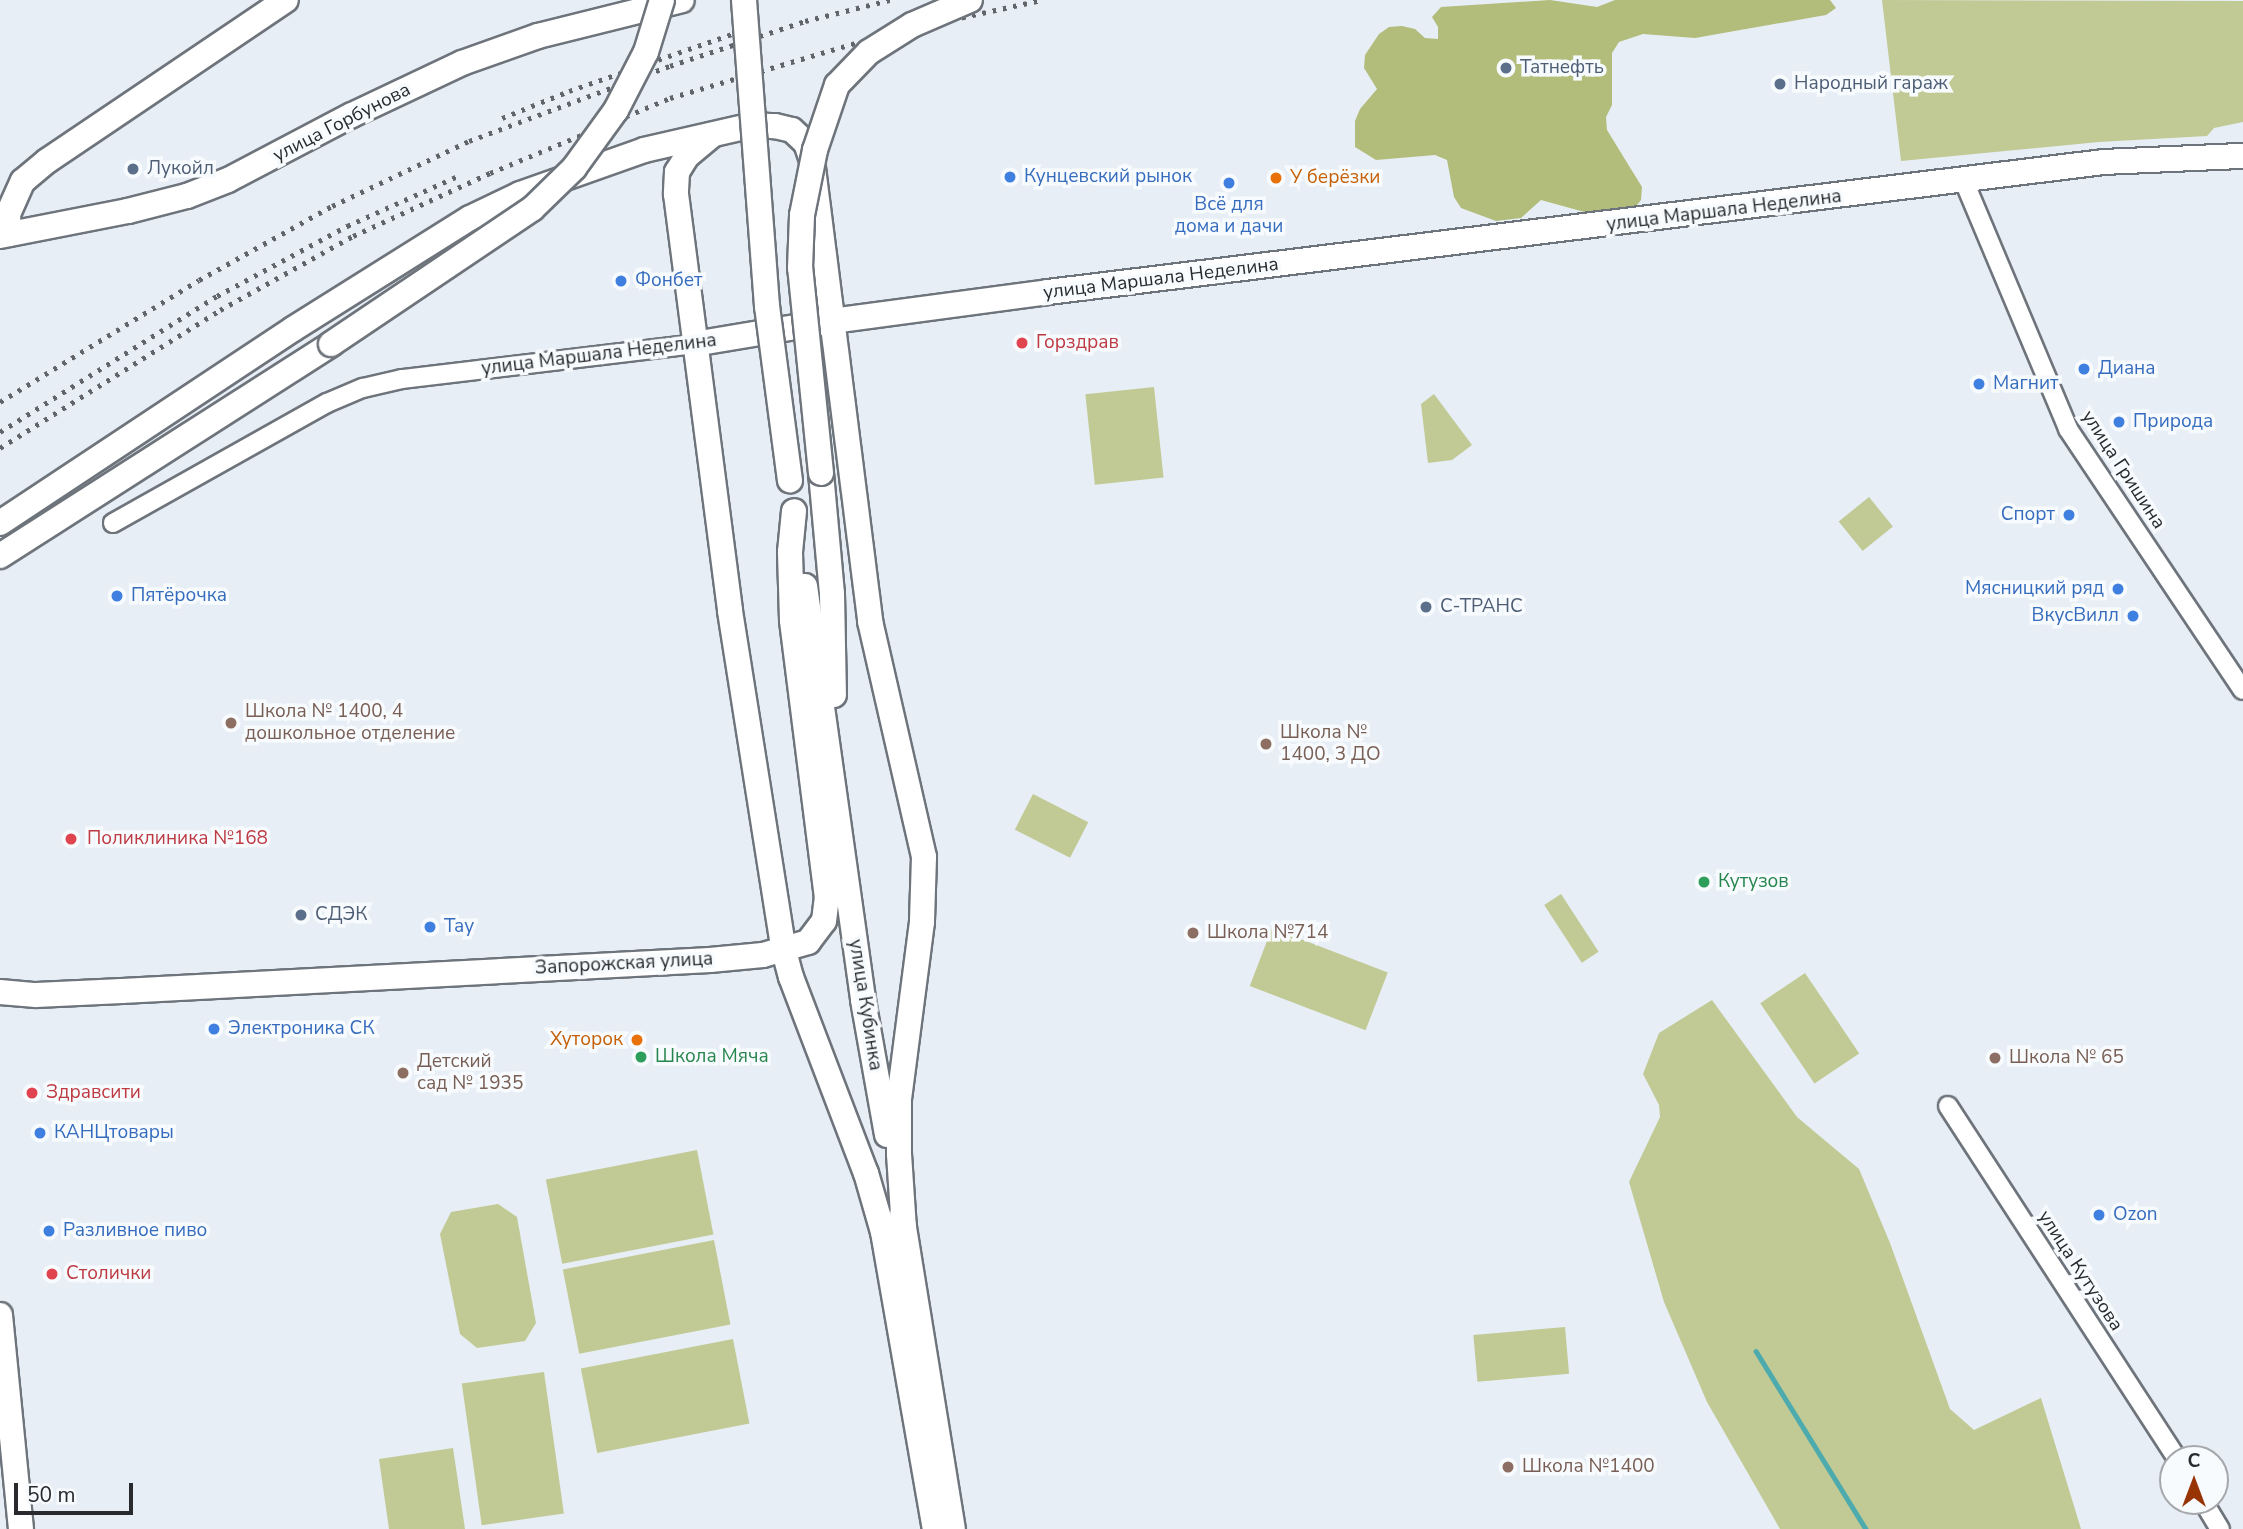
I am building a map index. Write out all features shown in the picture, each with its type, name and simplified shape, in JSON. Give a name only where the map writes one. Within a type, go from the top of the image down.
[{"type":"street","points":[[5,235],[8,214],[23,181],[47,161],[286,0]]},
{"type":"street","points":[[0,556],[331,344],[532,209],[574,168],[616,110],[646,52],[662,0]]},
{"type":"street","name":"улица Горбунова","points":[[5,235],[128,211],[187,196],[229,180],[352,115],[462,64],[538,36],[682,0]]},
{"type":"street","name":"улица Кубинка","points":[[744,0],[767,306],[794,511],[863,1000],[953,1529]]},
{"type":"street","points":[[837,818],[832,594],[800,268],[802,215],[815,150],[837,85],[869,52],[912,24],[970,0]]},
{"type":"street","points":[[0,523],[425,244],[520,194],[643,150],[721,131],[753,125],[792,130],[806,143],[812,160],[870,621],[924,857],[925,887],[899,1098],[899,1154],[904,1229]]},
{"type":"street","points":[[721,131],[705,139],[687,156],[677,172],[676,194],[730,611],[784,951],[795,988],[866,1173],[883,1232],[935,1529]]},
{"type":"street","points":[[643,150],[658,152],[666,162],[676,194]]},
{"type":"street","name":"улица Маршала Неделина","points":[[113,523],[327,403],[363,388],[402,379],[694,344],[832,321],[2103,162],[2243,156]]},
{"type":"street","name":"улица Гришина","points":[[1964,181],[2068,429],[2243,690]]},
{"type":"street","name":"Запорожская улица","points":[[0,992],[36,995],[710,960],[784,951],[808,942],[817,933],[827,911],[827,898],[792,620],[790,552],[794,511]]},
{"type":"street","points":[[0,1007],[15,999],[36,995]]},
{"type":"street","name":"улица Кутузова","points":[[1948,1106],[2168,1445]]},
{"type":"street","points":[[0,1315],[22,1529]]},
{"type":"green space","points":[[1550,0],[1597,7],[1615,0],[1830,0],[1836,8],[1826,15],[1695,38],[1643,34],[1619,42],[1612,53],[1612,105],[1606,117],[1607,130],[1642,187],[1641,200],[1633,210],[1588,213],[1541,200],[1521,218],[1496,221],[1461,208],[1454,197],[1447,160],[1435,155],[1376,160],[1355,147],[1355,121],[1360,109],[1377,89],[1364,68],[1365,55],[1379,34],[1389,27],[1402,26],[1415,29],[1425,38],[1438,39],[1438,27],[1432,17],[1441,7]]},
{"type":"green space","points":[[1882,0],[2243,1],[2243,122],[2214,128],[2207,136],[2099,142],[1901,161]]},
{"type":"green space","points":[[1154,387],[1164,478],[1095,485],[1085,394]]},
{"type":"green space","points":[[1434,394],[1472,445],[1452,460],[1428,463],[1421,404]]},
{"type":"green space","points":[[1869,497],[1893,527],[1863,551],[1839,522]]},
{"type":"green space","points":[[1033,794],[1088,822],[1070,858],[1015,830]]},
{"type":"green space","points":[[1561,894],[1599,952],[1582,963],[1544,905]]},
{"type":"green space","points":[[1272,928],[1388,972],[1366,1030],[1250,986]]},
{"type":"green space","points":[[1805,973],[1859,1053],[1814,1084],[1760,1003]]},
{"type":"green space","points":[[1712,1000],[1797,1117],[1859,1169],[1890,1243],[1950,1409],[1974,1430],[2041,1398],[2081,1529],[1780,1529],[1707,1402],[1664,1302],[1629,1182],[1660,1117],[1659,1105],[1643,1074],[1659,1033]]},
{"type":"green space","points":[[697,1150],[713,1234],[562,1264],[546,1179]]},
{"type":"green space","points":[[498,1204],[517,1217],[536,1323],[525,1341],[477,1348],[460,1334],[440,1234],[451,1212]]},
{"type":"green space","points":[[714,1240],[730,1324],[579,1354],[563,1269]]},
{"type":"green space","points":[[1565,1327],[1569,1374],[1477,1382],[1473,1335]]},
{"type":"green space","points":[[733,1339],[749,1423],[597,1453],[581,1369]]},
{"type":"green space","points":[[544,1372],[564,1514],[482,1525],[462,1384]]},
{"type":"green space","points":[[453,1448],[465,1529],[389,1529],[379,1459]]},
{"type":"waterway","points":[[1756,1351],[1866,1529]]},
{"type":"railway","points":[[0,402],[199,280],[332,206],[469,141],[670,66],[805,21],[890,0]]},
{"type":"railway","points":[[0,448],[220,310],[353,236],[490,173],[670,98],[890,33],[1041,0]]},
{"type":"railway","points":[[502,118],[569,91],[735,33]]},
{"type":"railway","points":[[0,432],[217,296],[347,226],[460,175]]},
{"type":"place","name":"Татнефть","points":[[1506,68]]},
{"type":"place","name":"Народный гараж","points":[[1780,84]]},
{"type":"place","name":"Лукойл","points":[[133,169]]},
{"type":"place","name":"Кунцевский рынок","points":[[1010,177]]},
{"type":"place","name":"У берёзки","points":[[1276,178]]},
{"type":"place","name":"Всё для дома и дачи","points":[[1229,183]]},
{"type":"place","name":"Фонбет","points":[[621,281]]},
{"type":"place","name":"Горздрав","points":[[1022,343]]},
{"type":"place","name":"Диана","points":[[2084,369]]},
{"type":"place","name":"Магнит","points":[[1979,384]]},
{"type":"place","name":"Природа","points":[[2119,422]]},
{"type":"place","name":"Спорт","points":[[2069,515]]},
{"type":"place","name":"Мясницкий ряд","points":[[2118,589]]},
{"type":"place","name":"Пятёрочка","points":[[117,596]]},
{"type":"place","name":"С-ТРАНС","points":[[1426,607]]},
{"type":"place","name":"ВкусВилл","points":[[2133,616]]},
{"type":"place","name":"Школа № 1400, 4 дошкольное отделение","points":[[231,723]]},
{"type":"place","name":"Школа № 1400, 3 ДО","points":[[1266,744]]},
{"type":"place","name":"Поликлиника №168","points":[[71,839]]},
{"type":"place","name":"Кутузов","points":[[1704,882]]},
{"type":"place","name":"СДЭК","points":[[301,915]]},
{"type":"place","name":"Тау","points":[[430,927]]},
{"type":"place","name":"Школа №714","points":[[1193,933]]},
{"type":"place","name":"Электроника СК","points":[[214,1029]]},
{"type":"place","name":"Хуторок","points":[[637,1040]]},
{"type":"place","name":"Школа Мяча","points":[[641,1057]]},
{"type":"place","name":"Школа № 65","points":[[1995,1058]]},
{"type":"place","name":"Детский сад № 1935","points":[[403,1073]]},
{"type":"place","name":"Здравсити","points":[[32,1093]]},
{"type":"place","name":"КАНЦтовары","points":[[40,1133]]},
{"type":"place","name":"Ozon","points":[[2099,1215]]},
{"type":"place","name":"Разливное пиво","points":[[49,1231]]},
{"type":"place","name":"Столички","points":[[52,1274]]},
{"type":"place","name":"Школа №1400","points":[[1508,1467]]}]
